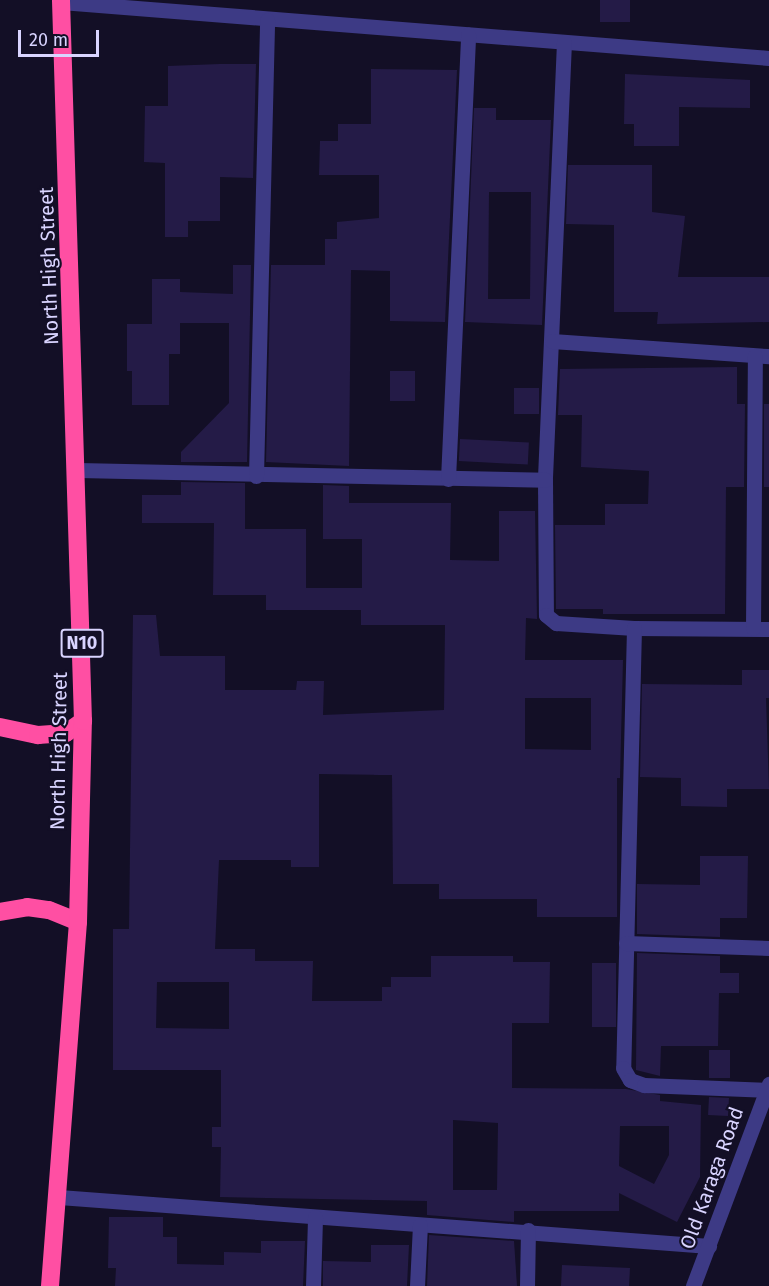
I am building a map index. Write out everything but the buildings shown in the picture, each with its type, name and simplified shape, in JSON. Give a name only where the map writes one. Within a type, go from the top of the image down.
[{"type":"highway","name":"North High Street","points":[[50,1286],[59,1197],[78,922],[83,721],[78,470],[61,1]]},
{"type":"highway","points":[[0,727],[38,735],[66,733],[83,721]]},
{"type":"highway","points":[[0,912],[27,907],[49,910],[78,922]]},
{"type":"street","points":[[61,1],[267,20],[769,58]]},
{"type":"street","points":[[256,476],[267,20]]},
{"type":"street","points":[[448,479],[468,34]]},
{"type":"street","points":[[564,42],[545,480],[546,615],[556,623],[634,628],[769,629]]},
{"type":"street","points":[[552,341],[762,356],[753,628]]},
{"type":"street","points":[[78,470],[256,476],[545,480]]},
{"type":"street","points":[[634,628],[623,1068],[630,1080],[644,1085],[768,1087]]},
{"type":"street","points":[[626,943],[769,948]]},
{"type":"street","name":"Old Karaga Road","points":[[693,1286],[768,1087]]},
{"type":"street","points":[[59,1197],[420,1225],[528,1230],[709,1246]]},
{"type":"street","points":[[313,1286],[315,1217]]},
{"type":"street","points":[[417,1286],[420,1225]]},
{"type":"street","points":[[527,1286],[528,1230]]}]
